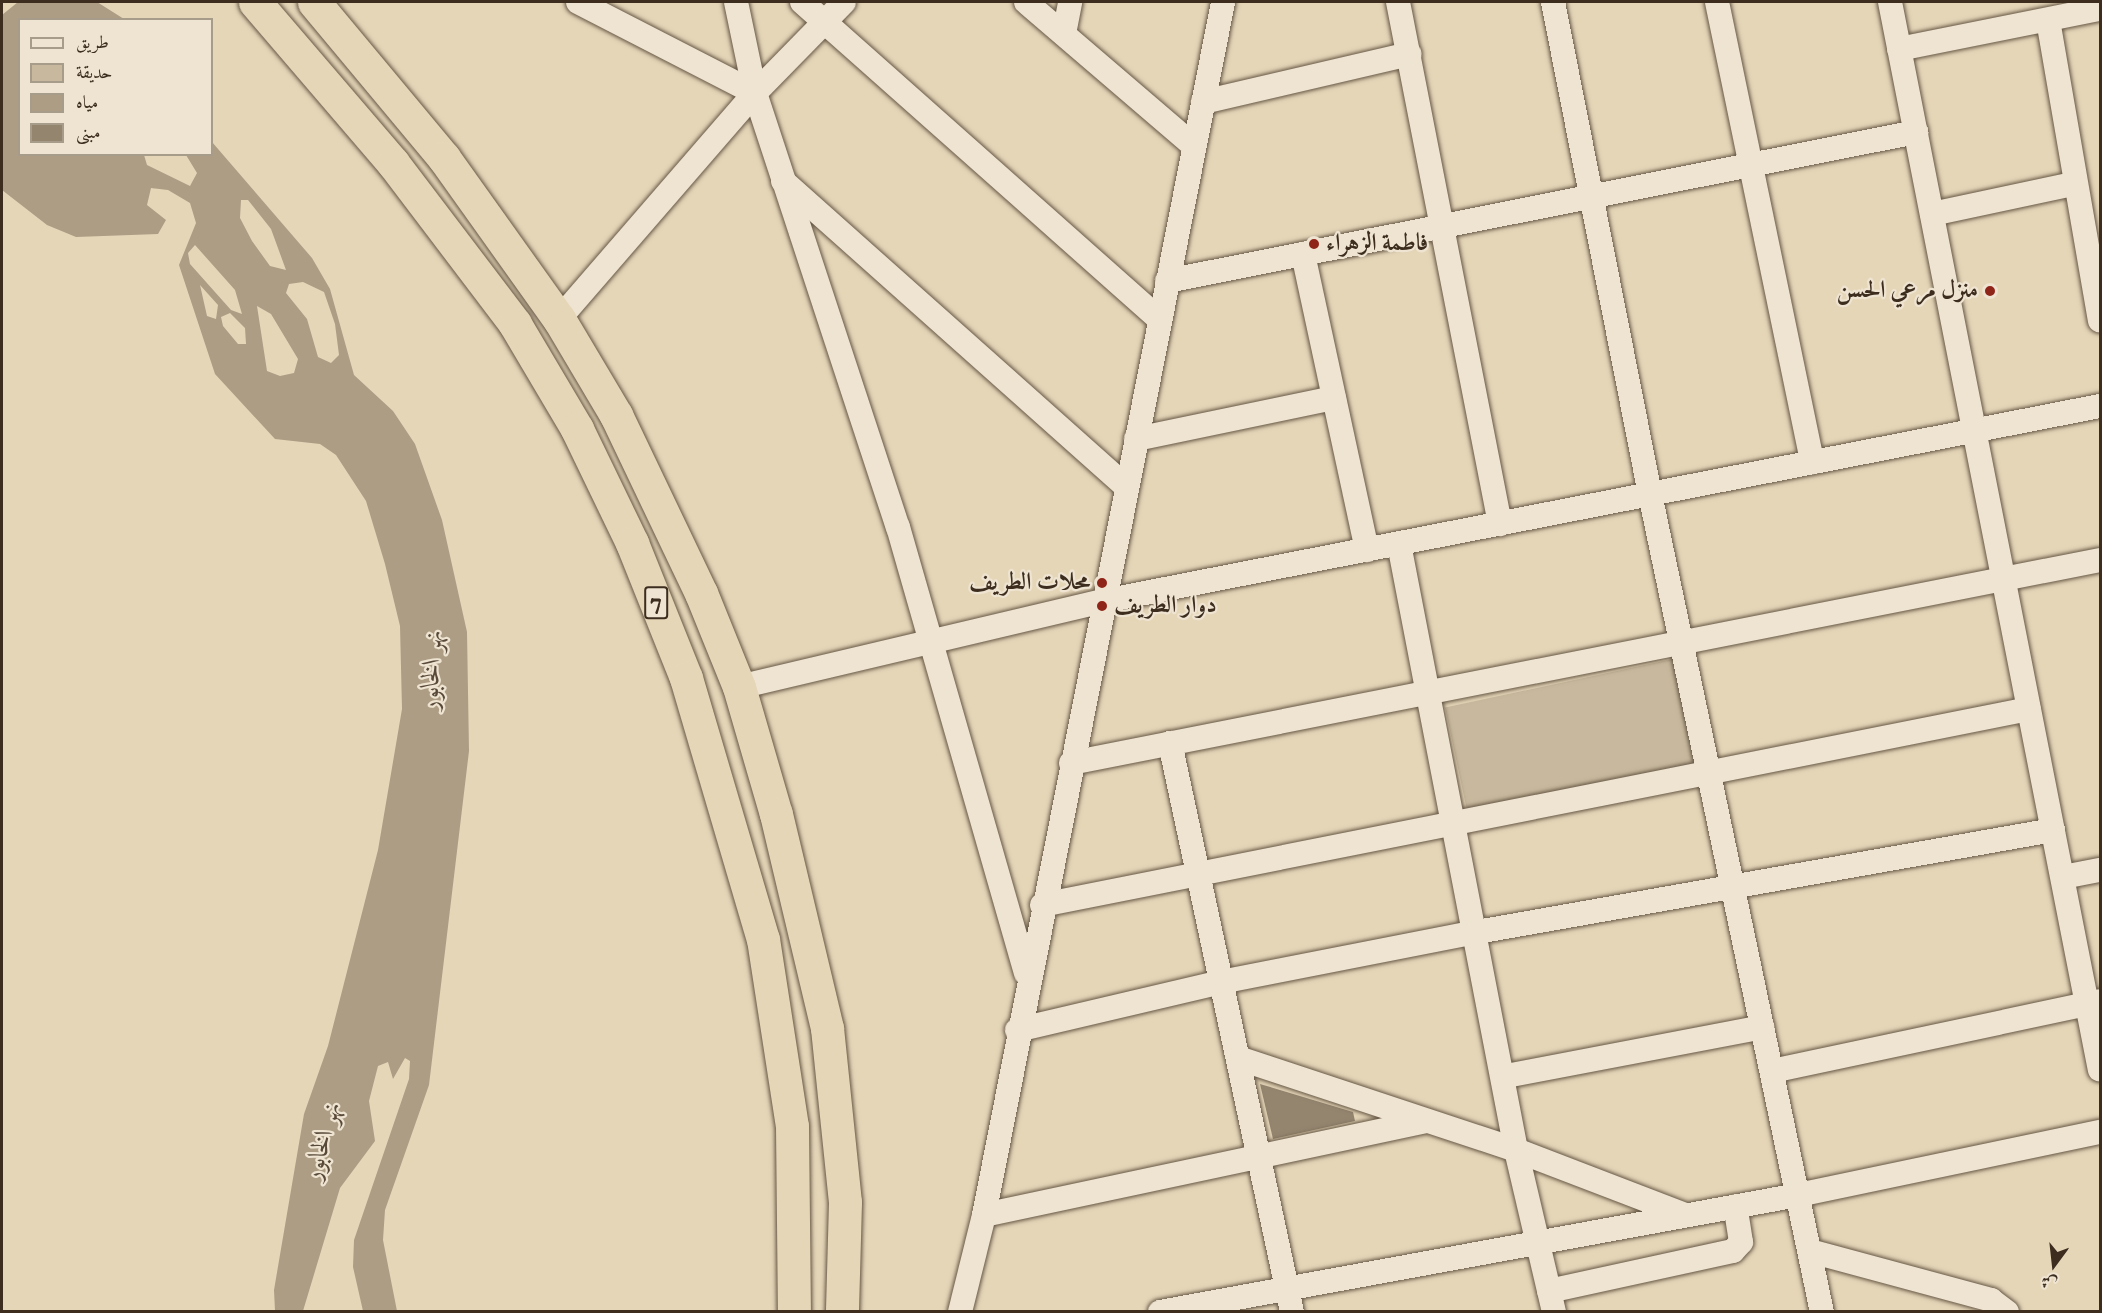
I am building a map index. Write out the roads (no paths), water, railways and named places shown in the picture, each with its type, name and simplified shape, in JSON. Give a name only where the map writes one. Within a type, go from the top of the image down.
[{"type":"highway","name":"7","points":[[255,2],[393,163],[515,324],[578,429],[632,543],[686,678],[763,939],[792,1126],[794,1311]]},
{"type":"highway","name":"7","points":[[314,2],[444,158],[559,319],[664,511],[739,687],[805,921],[827,1029],[845,1202],[842,1311]]},
{"type":"street","points":[[578,2],[756,93]]},
{"type":"street","points":[[736,2],[756,93],[782,180],[933,641],[1028,978]]},
{"type":"street","points":[[802,2],[1160,320]]},
{"type":"street","points":[[559,319],[756,93],[844,2]]},
{"type":"street","points":[[1026,2],[1194,146]]},
{"type":"street","points":[[1064,34],[1070,2]]},
{"type":"street","points":[[960,1311],[984,1215],[1017,1030],[1223,2]]},
{"type":"street","points":[[1398,2],[1445,226],[1500,524]]},
{"type":"street","points":[[1553,2],[1650,494],[1822,1311]]},
{"type":"street","points":[[1717,2],[1749,166],[1812,462]]},
{"type":"street","points":[[1890,2],[2062,877],[2094,1003],[2100,1070]]},
{"type":"street","points":[[1899,49],[2100,9]]},
{"type":"street","points":[[2048,20],[2073,184],[2093,246],[2100,321]]},
{"type":"street","points":[[1203,102],[1409,54]]},
{"type":"street","points":[[1167,281],[1916,132]]},
{"type":"street","points":[[782,180],[1126,487]]},
{"type":"street","points":[[1932,214],[2073,184]]},
{"type":"street","points":[[1303,254],[1366,550]]},
{"type":"street","points":[[1136,439],[1334,398]]},
{"type":"street","points":[[739,687],[1104,601],[2100,406]]},
{"type":"street","points":[[1399,543],[1506,1076],[1516,1150],[1552,1301],[1733,1251],[1741,1242],[1736,1206]]},
{"type":"street","points":[[1071,763],[1680,639],[2100,560]]},
{"type":"street","points":[[1042,905],[2029,709]]},
{"type":"street","points":[[1170,743],[1289,1300]]},
{"type":"street","points":[[1017,1030],[1221,982],[1477,932],[2053,830]]},
{"type":"street","points":[[2062,877],[2100,870]]},
{"type":"street","points":[[1772,1071],[2094,1003]]},
{"type":"street","points":[[1506,1076],[1762,1027]]},
{"type":"street","points":[[1238,1058],[1516,1150],[1685,1215]]},
{"type":"street","points":[[984,1215],[1427,1121]]},
{"type":"street","points":[[1160,1311],[1289,1300],[1538,1242],[1798,1194],[2100,1132]]},
{"type":"street","points":[[1810,1251],[1991,1300],[2007,1311]]},
{"type":"water","name":"نهر الخابور","points":[[18,2],[97,2],[122,18],[18,18],[18,156],[144,156],[147,165],[190,186],[197,173],[187,156],[213,156],[213,143],[312,258],[330,289],[354,375],[393,411],[415,444],[442,520],[467,632],[469,751],[429,1085],[385,1210],[383,1240],[397,1311],[363,1311],[353,1267],[354,1240],[409,1079],[410,1061],[405,1058],[393,1079],[388,1062],[378,1066],[369,1101],[375,1141],[340,1188],[303,1311],[275,1311],[274,1290],[304,1114],[328,1046],[378,850],[402,709],[400,626],[366,501],[336,455],[320,444],[275,439],[215,374],[179,265],[196,223],[190,203],[168,190],[151,188],[147,205],[166,220],[158,234],[76,237],[47,225],[2,190],[2,15]],"holes":[[[241,200],[248,200],[271,229],[286,270],[270,266],[252,241],[240,218]],[[195,245],[235,290],[242,314],[231,310],[190,264],[188,253]],[[303,282],[324,292],[335,324],[339,355],[331,363],[318,357],[307,319],[286,293],[289,284]],[[200,285],[218,305],[216,319],[207,316]],[[257,306],[271,314],[298,359],[294,373],[280,376],[267,371]],[[230,313],[245,328],[246,344],[238,344],[223,326],[221,317]]]},
{"type":"place","name":"فاطمة الزهراء","points":[[1314,244]]},
{"type":"place","name":"منزل مرعي الحسن","points":[[1990,291]]},
{"type":"place","name":"محلات الطريف","points":[[1102,583]]},
{"type":"place","name":"دوار الطريف","points":[[1102,606]]}]
